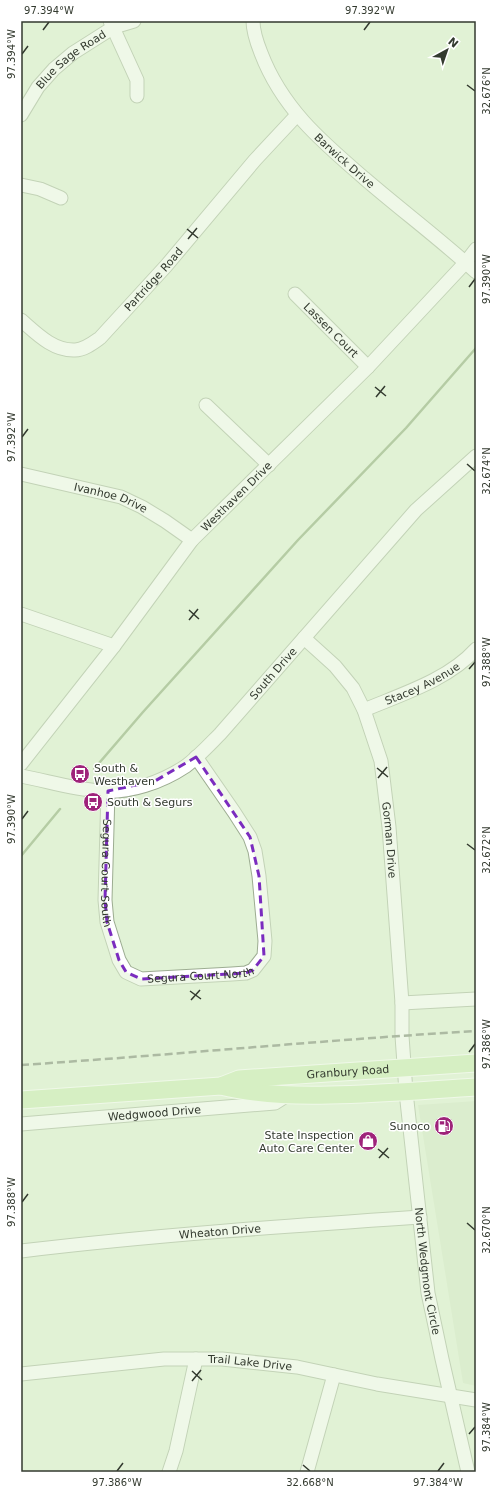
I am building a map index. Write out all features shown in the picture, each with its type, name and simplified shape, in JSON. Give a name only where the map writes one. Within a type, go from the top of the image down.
[{"type":"main road","name":"Granbury Road","points":[[21,1100],[221,1086],[239,1079],[361,1072],[404,1067],[476,1063]]},
{"type":"main road","points":[[286,1096],[295,1087],[303,1083],[339,1080],[351,1077],[361,1072]]},
{"type":"main road","name":"Granbury Road","points":[[221,1086],[236,1090],[286,1096],[406,1092],[476,1087]]},
{"type":"street","name":"Blue Sage Road","points":[[21,115],[38,87],[54,69],[73,53],[112,24],[134,21]]},
{"type":"street","name":"Barwick Drive","points":[[253,21],[258,44],[268,72],[297,115],[320,139],[402,211],[466,262],[476,272]]},
{"type":"street","points":[[112,24],[138,80],[137,96]]},
{"type":"street","name":"Partridge Road","points":[[21,320],[47,342],[63,348],[75,350],[88,346],[100,338],[166,266],[255,160],[297,115]]},
{"type":"street","points":[[21,185],[40,189],[61,198]]},
{"type":"street","name":"Westhaven Drive","points":[[21,764],[114,646],[192,540],[368,367],[466,262],[476,249]]},
{"type":"street","name":"Lassen Court","points":[[295,294],[368,367]]},
{"type":"street","points":[[206,405],[269,465]]},
{"type":"street","name":"South Drive","points":[[21,776],[92,790],[125,790],[155,781],[187,765],[220,734],[416,510],[476,456]]},
{"type":"street","name":"Ivanhoe Drive","points":[[21,474],[121,497],[142,507],[192,540]]},
{"type":"street","points":[[21,614],[114,646]]},
{"type":"street","name":"Gorman Drive","points":[[304,638],[335,666],[353,688],[364,710],[381,761],[385,786],[402,1003],[404,1067]]},
{"type":"street","name":"Stacey Avenue","points":[[364,710],[425,684],[448,672],[476,649]]},
{"type":"street","name":"Segura Court North","points":[[117,954],[126,972],[141,979],[246,972],[253,970],[264,956],[265,941],[259,876],[255,851],[250,837],[196,757]]},
{"type":"street","name":"Segura Court South","points":[[108,791],[105,900],[107,922],[117,954]]},
{"type":"street","points":[[402,1003],[476,999]]},
{"type":"street","name":"North Wedgmont Circle","points":[[404,1067],[428,1293],[468,1472]]},
{"type":"street","name":"Wedgwood Drive","points":[[21,1124],[275,1103],[286,1096]]},
{"type":"street","name":"Wheaton Drive","points":[[21,1251],[87,1243],[420,1217]]},
{"type":"street","name":"Trail Lake Drive","points":[[21,1374],[164,1359],[222,1359],[297,1367],[377,1384],[476,1400]]},
{"type":"street","points":[[169,1472],[176,1451],[196,1359]]},
{"type":"street","points":[[307,1472],[334,1375]]},
{"type":"highlighted area","points":[[196,757],[250,837],[259,876],[264,956],[253,970],[246,973],[141,979],[126,972],[119,960],[107,922],[105,900],[108,791],[155,781]]},
{"type":"shaded area","points":[[476,1101],[476,1386],[463,1383],[418,1105]]},
{"type":"waterway","points":[[94,769],[143,712],[298,540],[406,428],[476,348]]},
{"type":"waterway","points":[[21,856],[60,809]]},
{"type":"railway","points":[[21,1065],[476,1031]]},
{"type":"place","name":"South & Westhaven","points":[[80,774]]},
{"type":"place","name":"South & Segurs","points":[[93,802]]},
{"type":"place","name":"Sunoco","points":[[444,1126]]},
{"type":"place","name":"State Inspection Auto Care Center","points":[[368,1141]]}]
